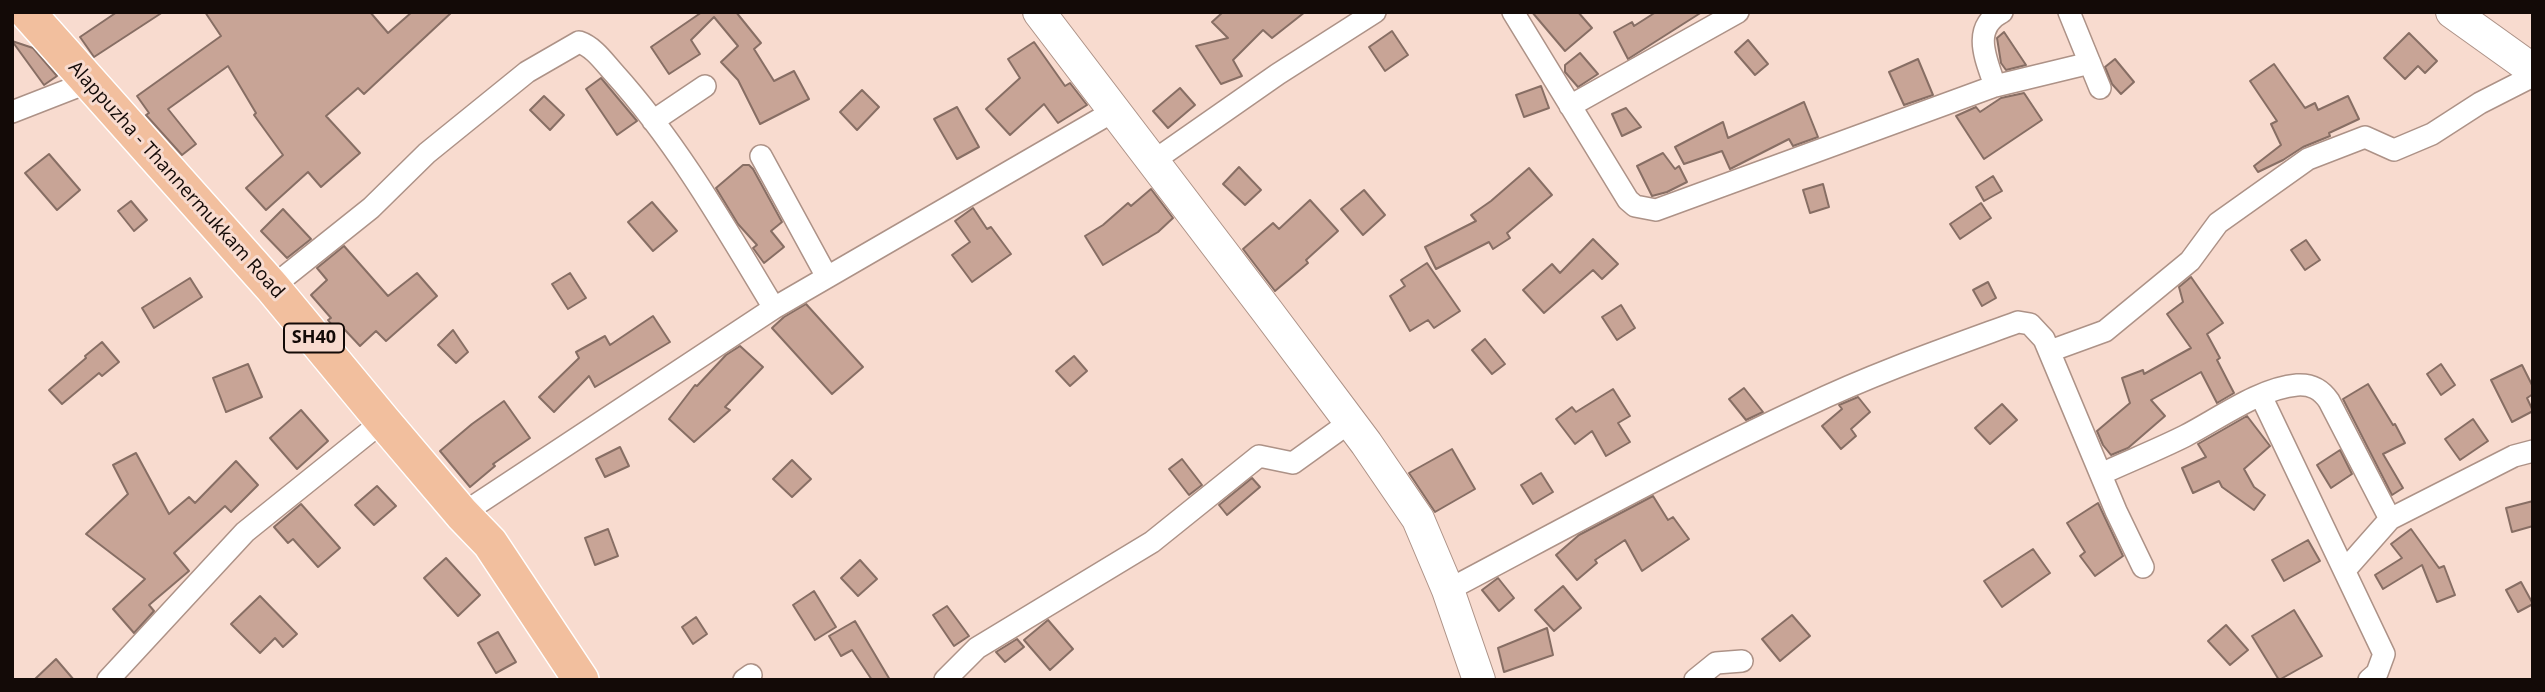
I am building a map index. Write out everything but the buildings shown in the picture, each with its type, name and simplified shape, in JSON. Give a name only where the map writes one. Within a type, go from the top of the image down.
[{"type":"main road","name":"Alappuzha - Thannermukkam Road","points":[[27,12],[272,287],[462,514],[490,542],[581,680]]},
{"type":"main road","points":[[1040,12],[1350,422],[1418,519],[1448,590],[1479,680]]},
{"type":"main road","points":[[2452,12],[2533,70]]},
{"type":"street","points":[[1152,162],[1278,74],[1375,12]]},
{"type":"street","points":[[1513,12],[1628,200],[1636,206],[1656,210],[1996,86],[2090,63]]},
{"type":"street","points":[[1570,106],[1738,12]]},
{"type":"street","points":[[1996,86],[1984,54],[1983,37],[1989,22],[2002,12]]},
{"type":"street","points":[[2069,12],[2100,88]]},
{"type":"street","points":[[272,287],[371,208],[428,153],[527,72],[579,42],[586,44],[598,55],[637,99],[707,197],[774,308]]},
{"type":"street","points":[[2050,351],[2105,331],[2190,261],[2218,223],[2308,159],[2365,137],[2394,150],[2432,134],[2480,103],[2533,76]]},
{"type":"street","points":[[12,112],[89,82]]},
{"type":"street","points":[[653,121],[705,86]]},
{"type":"street","points":[[462,514],[774,308],[1114,111]]},
{"type":"street","points":[[761,156],[827,277]]},
{"type":"street","points":[[1448,590],[1625,496],[1795,411],[1905,364],[2018,322],[2030,324],[2044,339],[2143,567]]},
{"type":"street","points":[[2101,474],[2182,437],[2261,396],[2283,387],[2307,385],[2323,393],[2340,420],[2390,519]]},
{"type":"street","points":[[2261,396],[2384,654],[2380,678]]},
{"type":"street","points":[[108,680],[245,532],[383,421]]},
{"type":"street","points":[[945,680],[977,648],[1152,542],[1259,456],[1293,463],[1350,422]]},
{"type":"street","points":[[2345,570],[2390,519],[2514,456],[2533,450]]},
{"type":"street","points":[[1695,680],[1716,663],[1742,661]]}]
